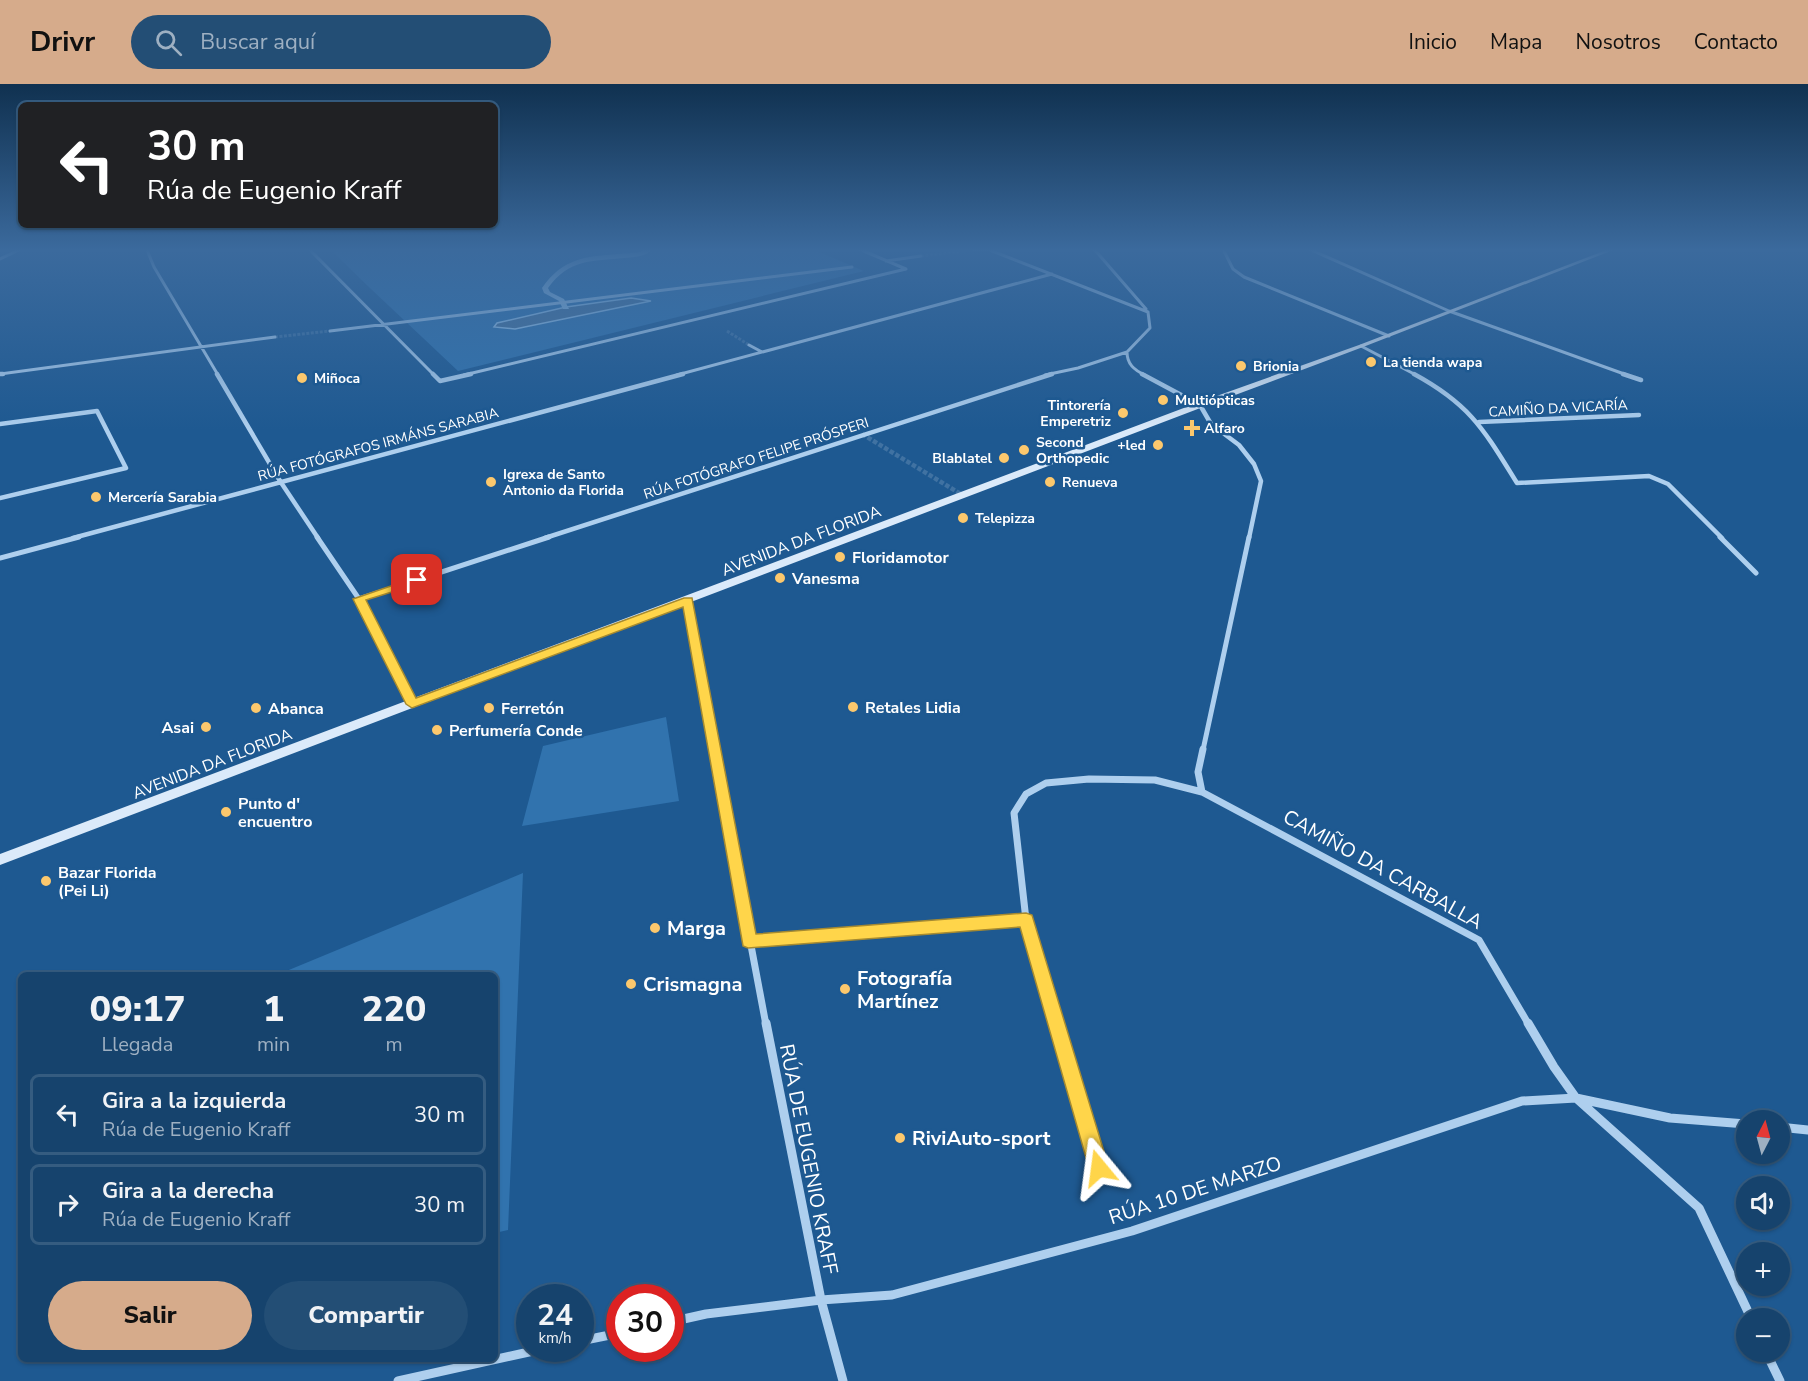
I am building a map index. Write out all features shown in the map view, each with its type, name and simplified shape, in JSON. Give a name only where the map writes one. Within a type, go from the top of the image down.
[{"type":"main road","name":"AVENIDA DA FLORIDA","points":[[0,860],[1200,405],[1389,336],[1453,310]]},
{"type":"street","points":[[179,310],[280,481],[359,599],[412,704]]},
{"type":"street","points":[[369,310],[440,381],[737,310]]},
{"type":"street","points":[[330,331],[500,310]]},
{"type":"street","name":"RÚA FOTÓGRAFOS IRMÁNS SARABIA","points":[[0,558],[920,310]]},
{"type":"street","points":[[1142,310],[1148,312]]},
{"type":"street","points":[[1146,310],[1150,328],[1127,352],[1127,360],[1136,370],[1200,405],[1211,424],[1239,445],[1254,464],[1261,481],[1198,772],[1202,792]]},
{"type":"street","points":[[1324,310],[1389,336]]},
{"type":"street","points":[[1446,310],[1641,380]]},
{"type":"street","points":[[0,374],[275,337]]},
{"type":"street","points":[[749,345],[762,352]]},
{"type":"street","name":"CAMIÑO DA VICARÍA","points":[[1361,346],[1439,389],[1461,404],[1479,423],[1517,483],[1649,476],[1668,484],[1756,573]]},
{"type":"street","name":"RÚA FOTÓGRAFO FELIPE PRÓSPERI","points":[[359,599],[1041,376],[1078,368],[1127,352]]},
{"type":"street","points":[[0,424],[97,411],[126,468],[0,498]]},
{"type":"street","name":"CAMIÑO DA VICARÍA","points":[[1479,423],[1639,415]]},
{"type":"street","name":"RÚA DE EUGENIO KRAFF","points":[[688,601],[748,941],[821,1300],[843,1381]]},
{"type":"street","name":"CAMIÑO DA CARBALLA","points":[[1099,1168],[1026,920],[1014,813],[1026,795],[1046,783],[1089,779],[1155,780],[1202,792],[1479,940],[1554,1066],[1576,1098],[1698,1208],[1746,1308]]},
{"type":"street","points":[[748,941],[1026,920]]},
{"type":"street","points":[[1576,1098],[1670,1118],[1736,1123]]},
{"type":"street","name":"RÚA 10 DE MARZO","points":[[684,1319],[706,1314],[821,1300],[892,1294],[1109,1237],[1522,1101],[1576,1098]]},
{"type":"street","points":[[1790,1128],[1808,1130]]},
{"type":"street","points":[[498,1359],[516,1355]]},
{"type":"street","points":[[398,1381],[484,1362]]},
{"type":"street","points":[[1771,1362],[1780,1381]]},
{"type":"shaded area","points":[[393,310],[708,310],[458,371]]},
{"type":"shaded area","points":[[555,310],[610,310],[515,329],[494,327],[497,323]]},
{"type":"shaded area","points":[[666,717],[679,801],[522,826],[543,746]]},
{"type":"shaded area","points":[[523,873],[508,1230],[498,1232],[498,972],[284,972]]},
{"type":"tunnel","points":[[275,337],[330,331]]},
{"type":"tunnel","points":[[727,331],[749,345]]},
{"type":"tunnel","points":[[862,434],[964,496]]},
{"type":"place","name":"La tienda wapa","points":[[1371,362]]},
{"type":"place","name":"Brionia","points":[[1241,366]]},
{"type":"place","name":"Miñoca","points":[[302,378]]},
{"type":"place","name":"Multiópticas","points":[[1163,400]]},
{"type":"place","name":"Tintorería Emperetriz","points":[[1123,413]]},
{"type":"place","name":"Alfaro","points":[[1192,428]]},
{"type":"place","name":"+led","points":[[1158,445]]},
{"type":"place","name":"Second Orthopedic","points":[[1024,450]]},
{"type":"place","name":"Blablatel","points":[[1004,458]]},
{"type":"place","name":"Igrexa de Santo Antonio da Florida","points":[[491,482]]},
{"type":"place","name":"Renueva","points":[[1050,482]]},
{"type":"place","name":"Mercería Sarabia","points":[[96,497]]},
{"type":"place","name":"Telepizza","points":[[963,518]]},
{"type":"place","name":"Floridamotor","points":[[840,557]]},
{"type":"place","name":"Vanesma","points":[[780,578]]},
{"type":"place","name":"Retales Lidia","points":[[853,707]]},
{"type":"place","name":"Abanca","points":[[256,708]]},
{"type":"place","name":"Ferretón","points":[[489,708]]},
{"type":"place","name":"Asai","points":[[206,727]]},
{"type":"place","name":"Perfumería Conde","points":[[437,730]]},
{"type":"place","name":"Punto d' encuentro","points":[[226,812]]},
{"type":"place","name":"Bazar Florida (Pei Li)","points":[[46,881]]},
{"type":"place","name":"Marga","points":[[655,928]]},
{"type":"place","name":"Crismagna","points":[[631,984]]},
{"type":"place","name":"Fotografía Martínez","points":[[845,989]]},
{"type":"place","name":"RiviAuto-sport","points":[[900,1138]]},
{"type":"route","points":[[417,580],[359,599],[412,704],[688,601],[748,941],[1026,920],[1099,1168]]}]
